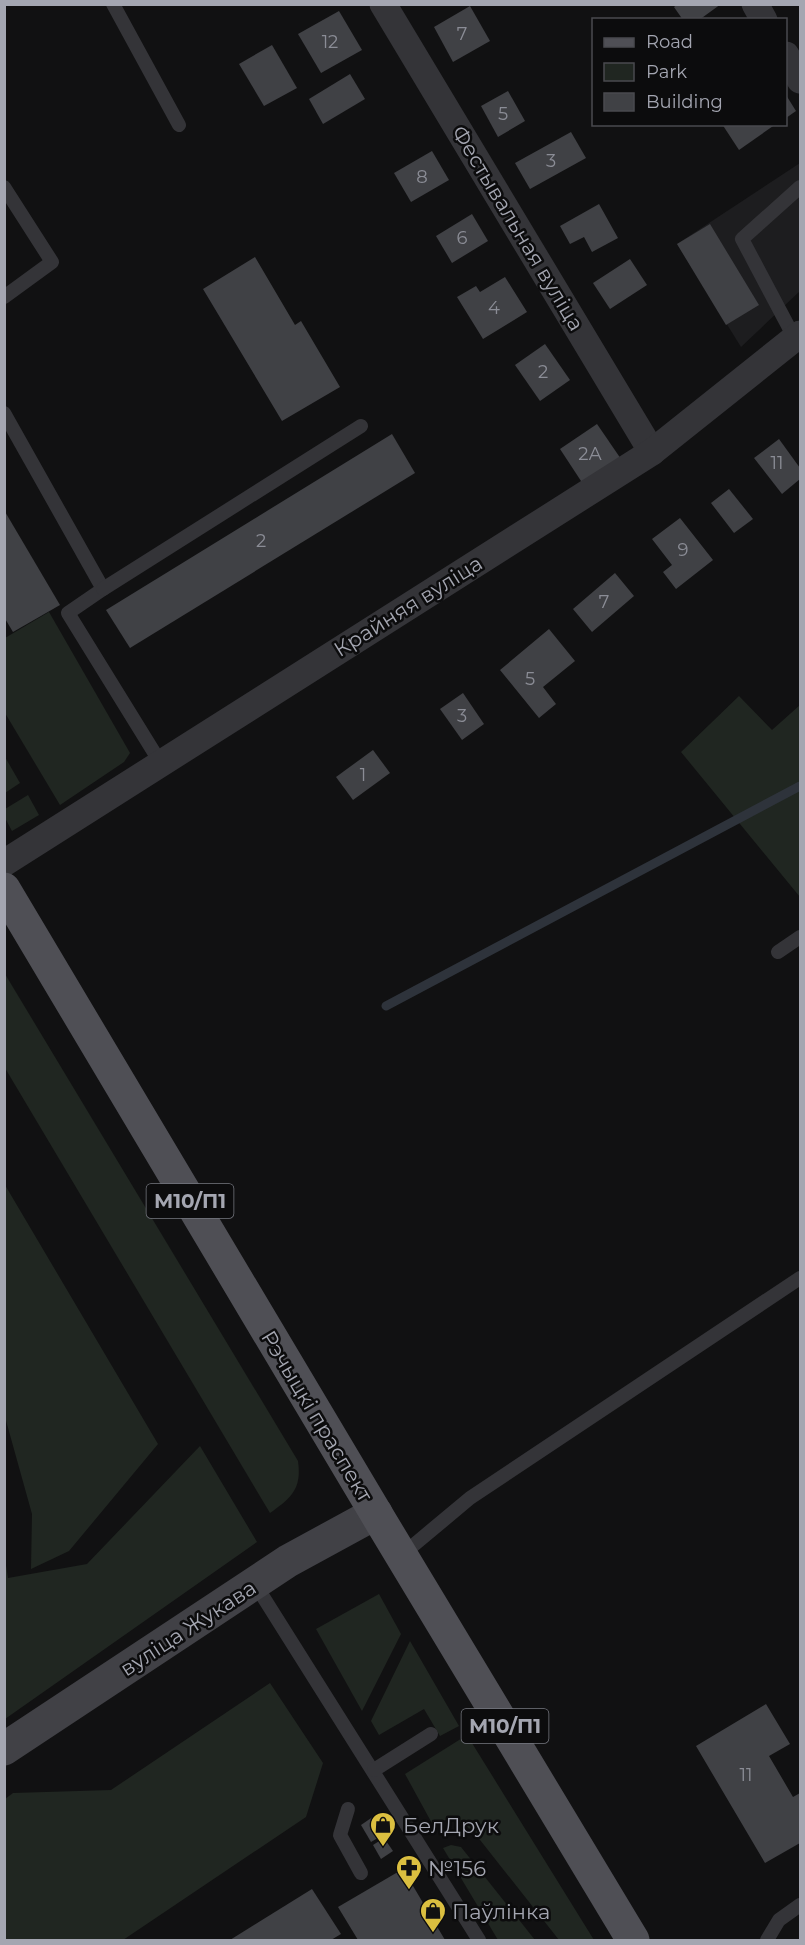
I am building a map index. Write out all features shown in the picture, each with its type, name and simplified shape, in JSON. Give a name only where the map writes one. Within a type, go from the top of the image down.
[{"type":"main road","name":"Рэчыцкі праспект","points":[[4,889],[633,1941]]},
{"type":"street","name":"Фестывальная вуліца","points":[[384,4],[652,452]]},
{"type":"street","points":[[755,4],[763,18]]},
{"type":"street","points":[[787,57],[801,80]]},
{"type":"street","name":"Крайняя вуліца","points":[[4,863],[652,452],[798,336]]},
{"type":"street","name":"вуліца Жукава","points":[[4,1749],[288,1561],[376,1513]]},
{"type":"lane","points":[[113,4],[179,125]]},
{"type":"lane","points":[[4,187],[52,262],[4,297]]},
{"type":"lane","points":[[798,336],[742,239],[801,187]]},
{"type":"lane","points":[[4,412],[103,589]]},
{"type":"lane","points":[[160,762],[68,614],[103,589],[361,426]]},
{"type":"lane","points":[[778,952],[801,937]]},
{"type":"lane","points":[[403,1554],[470,1498],[801,1278]]},
{"type":"lane","points":[[255,1584],[374,1770],[479,1941]]},
{"type":"lane","points":[[374,1770],[431,1734]]},
{"type":"lane","points":[[348,1809],[340,1835],[361,1873]]},
{"type":"lane","points":[[767,1941],[779,1920],[801,1905]]},
{"type":"shaded area","points":[[800,163],[800,291],[741,347],[677,244]]},
{"type":"green space","points":[[49,612],[130,753],[124,762],[60,805],[5,713],[5,638]]},
{"type":"green space","points":[[739,696],[772,730],[800,705],[800,897],[681,752]]},
{"type":"green space","points":[[5,757],[20,783],[4,793]]},
{"type":"green space","points":[[28,795],[39,815],[12,831],[5,818],[5,809]]},
{"type":"green space","points":[[5,974],[298,1461],[298,1479],[293,1492],[270,1513],[5,1068]]},
{"type":"green space","points":[[5,1185],[158,1444],[69,1551],[31,1569],[32,1514],[5,1417]]},
{"type":"green space","points":[[200,1446],[257,1542],[5,1719],[5,1559],[8,1578],[87,1564]]},
{"type":"green space","points":[[379,1594],[401,1634],[362,1711],[316,1629]]},
{"type":"green space","points":[[410,1641],[459,1726],[440,1736],[424,1709],[379,1735],[371,1721]]},
{"type":"green space","points":[[270,1683],[323,1763],[306,1817],[123,1940],[5,1940],[5,1799],[13,1793],[111,1790]]},
{"type":"green space","points":[[467,1735],[594,1940],[559,1940],[473,1831],[460,1822],[445,1820],[434,1827],[405,1774]]},
{"type":"green space","points":[[451,1845],[461,1847],[535,1940],[498,1940],[443,1848]]},
{"type":"building","points":[[678,4],[721,4],[702,18],[682,18],[674,7]]},
{"type":"building","points":[[470,6],[490,41],[453,62],[434,27]]},
{"type":"building","points":[[339,11],[362,50],[321,73],[298,34]]},
{"type":"building","points":[[272,45],[297,88],[264,106],[239,64]]},
{"type":"building","points":[[350,74],[365,99],[323,124],[309,99]]},
{"type":"building","points":[[508,91],[525,121],[498,137],[481,106]]},
{"type":"building","points":[[787,97],[796,111],[787,117]]},
{"type":"building","points":[[723,126],[773,126],[739,150]]},
{"type":"building","points":[[571,132],[586,158],[530,189],[515,163]]},
{"type":"building","points":[[432,151],[449,180],[411,202],[394,173]]},
{"type":"building","points":[[599,204],[618,238],[592,252],[584,237],[570,244],[560,226]]},
{"type":"building","points":[[472,214],[488,241],[452,263],[436,236]]},
{"type":"building","points":[[710,224],[759,305],[726,325],[677,244]]},
{"type":"building","points":[[255,257],[295,325],[301,321],[340,387],[282,421],[203,289]]},
{"type":"building","points":[[630,259],[647,285],[610,309],[593,283]]},
{"type":"building","points":[[505,277],[527,312],[483,339],[457,297],[476,286],[480,292]]},
{"type":"building","points":[[545,344],[570,380],[540,401],[515,365]]},
{"type":"building","points":[[597,424],[621,459],[583,484],[560,449]]},
{"type":"building","points":[[392,434],[415,473],[130,648],[106,610]]},
{"type":"building","points":[[779,439],[800,468],[800,479],[782,494],[754,458]]},
{"type":"building","points":[[729,489],[753,519],[734,533],[711,503]]},
{"type":"building","points":[[4,510],[60,605],[13,632],[4,617]]},
{"type":"building","points":[[680,518],[713,560],[676,589],[663,572],[672,565],[652,539]]},
{"type":"building","points":[[615,573],[634,596],[592,632],[573,609]]},
{"type":"building","points":[[549,629],[575,661],[543,687],[556,704],[539,718],[500,670]]},
{"type":"building","points":[[463,693],[484,724],[462,740],[440,709]]},
{"type":"building","points":[[373,750],[390,773],[353,800],[336,777]]},
{"type":"building","points":[[766,1704],[790,1744],[769,1756],[793,1797],[800,1793],[800,1843],[765,1863],[696,1746]]},
{"type":"building","points":[[377,1814],[388,1832],[371,1842],[361,1825]]},
{"type":"building","name":"БелДрук","points":[[384,1838],[393,1851],[381,1859],[373,1845]]},
{"type":"building","points":[[403,1869],[445,1940],[358,1940],[338,1907]]},
{"type":"building","points":[[312,1889],[341,1934],[331,1940],[230,1940]]},
{"type":"waterway","points":[[386,1006],[800,786]]},
{"type":"place","name":"БелДрук","points":[[383,1848]]},
{"type":"place","name":"№156","points":[[409,1891]]},
{"type":"place","name":"Паўлінка","points":[[433,1934]]}]
